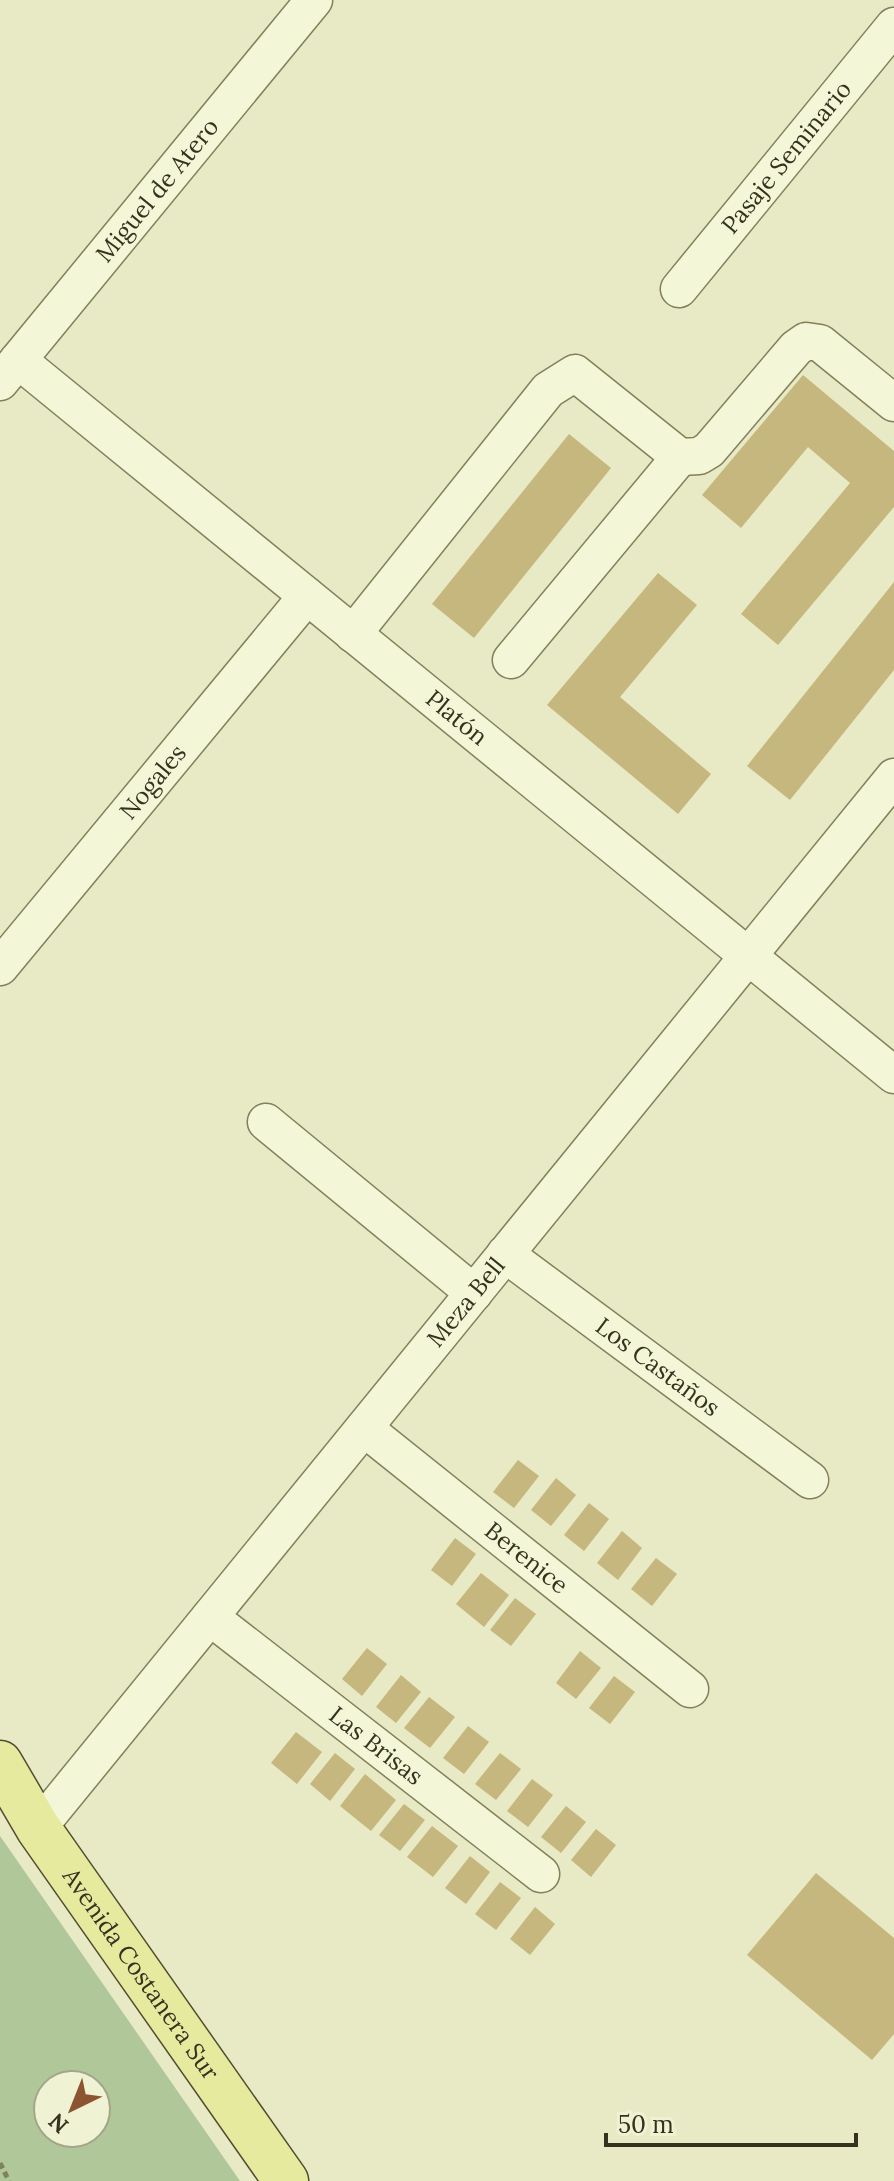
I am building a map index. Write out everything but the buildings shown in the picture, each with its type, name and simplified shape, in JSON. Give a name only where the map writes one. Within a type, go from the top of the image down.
[{"type":"main road","name":"Avenida Costanera Sur","points":[[0,1763],[38,1828],[286,2181]]},
{"type":"street","name":"Miguel de Atero","points":[[9,371],[314,0]]},
{"type":"street","name":"Pasaje Seminario","points":[[679,289],[894,26]]},
{"type":"street","points":[[353,634],[548,390],[575,373],[680,457],[699,456],[709,450],[796,348],[806,341],[820,343],[894,403]]},
{"type":"street","name":"Platón","points":[[9,371],[307,596],[894,1075]]},
{"type":"street","points":[[511,660],[680,457]]},
{"type":"street","name":"Nogales","points":[[0,967],[307,596]]},
{"type":"street","name":"Meza Bell","points":[[38,1828],[894,777]]},
{"type":"street","points":[[266,1122],[474,1293]]},
{"type":"street","name":"Los Castaños","points":[[505,1254],[810,1480]]},
{"type":"street","name":"Berenice","points":[[364,1428],[690,1689]]},
{"type":"street","name":"Las Brisas","points":[[210,1617],[541,1874]]},
{"type":"path","points":[[0,2163],[9,2181]]},
{"type":"green space","points":[[0,1836],[240,2181],[0,2181]]}]
